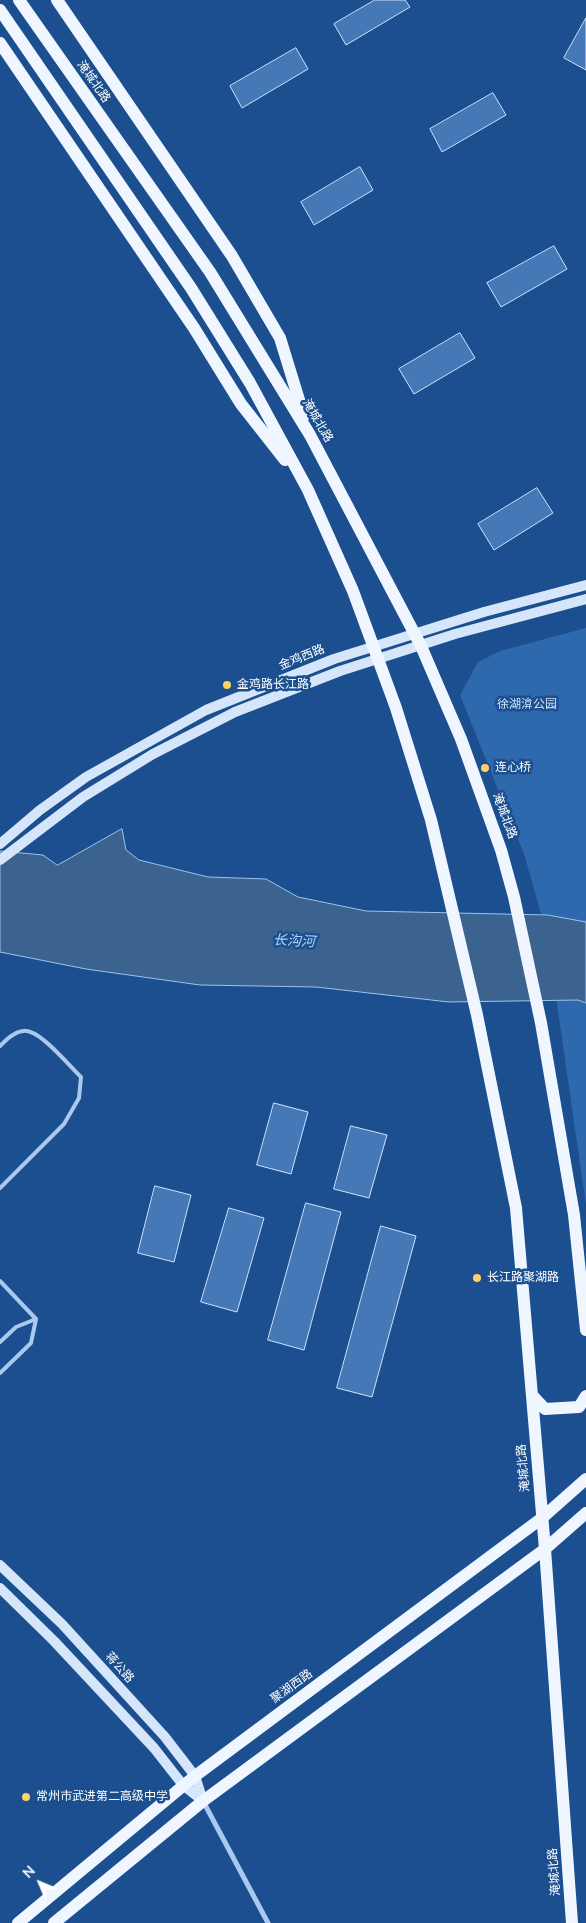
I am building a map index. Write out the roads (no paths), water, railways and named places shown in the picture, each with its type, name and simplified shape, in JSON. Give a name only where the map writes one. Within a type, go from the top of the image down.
[{"type":"main road","name":"淹城北路","points":[[19,0],[210,272],[310,435],[421,646],[461,739],[502,850],[514,896],[541,1023],[574,1215],[586,1330]]},
{"type":"main road","points":[[57,0],[237,265],[280,338],[310,435]]},
{"type":"main road","points":[[0,10],[191,288],[250,383],[308,490],[353,590],[375,653]]},
{"type":"main road","points":[[0,43],[194,328],[242,404],[308,490]]},
{"type":"main road","name":"淹城北路","points":[[375,653],[396,708],[431,820],[445,886],[477,1014],[516,1208],[545,1549],[572,1923]]},
{"type":"main road","points":[[532,1395],[545,1409],[579,1407],[586,1396]]},
{"type":"main road","name":"聚湖西路","points":[[18,1923],[183,1785],[542,1518],[586,1479]]},
{"type":"main road","points":[[54,1923],[203,1801],[545,1549],[586,1512]]},
{"type":"street","name":"金鸡西路","points":[[0,860],[18,844],[83,798],[153,754],[235,712],[375,653],[415,634],[484,612],[586,585]]},
{"type":"street","name":"金鸡西路","points":[[1,844],[40,810],[86,777],[206,710],[334,659],[421,646],[455,634],[586,599]]},
{"type":"street","name":"蒋公路","points":[[0,1565],[69,1631],[165,1737],[195,1776],[203,1801],[268,1923]]},
{"type":"street","name":"蒋公路","points":[[0,1588],[54,1640],[141,1734],[183,1785],[203,1801]]},
{"type":"lane","points":[[0,1046],[9,1038],[24,1031],[37,1034],[81,1078],[79,1098],[64,1124],[0,1188]]},
{"type":"lane","points":[[0,1281],[36,1319]]},
{"type":"lane","points":[[0,1342],[16,1327],[36,1319]]},
{"type":"lane","points":[[0,1373],[31,1343],[36,1319]]},
{"type":"water","name":"长沟河","points":[[122,829],[126,850],[139,860],[208,877],[266,879],[298,897],[366,911],[548,915],[586,922],[586,1003],[578,1000],[449,1002],[316,987],[200,985],[86,969],[0,952],[0,851],[43,855],[57,865]]},
{"type":"place","name":"金鸡路长江路","points":[[227,685]]},
{"type":"place","name":"连心桥","points":[[485,768]]},
{"type":"place","name":"长江路聚湖路","points":[[477,1278]]},
{"type":"place","name":"常州市武进第二高级中学","points":[[26,1797]]},
{"type":"park label","name":"徐湖渰公园","points":[[527,705]]}]
